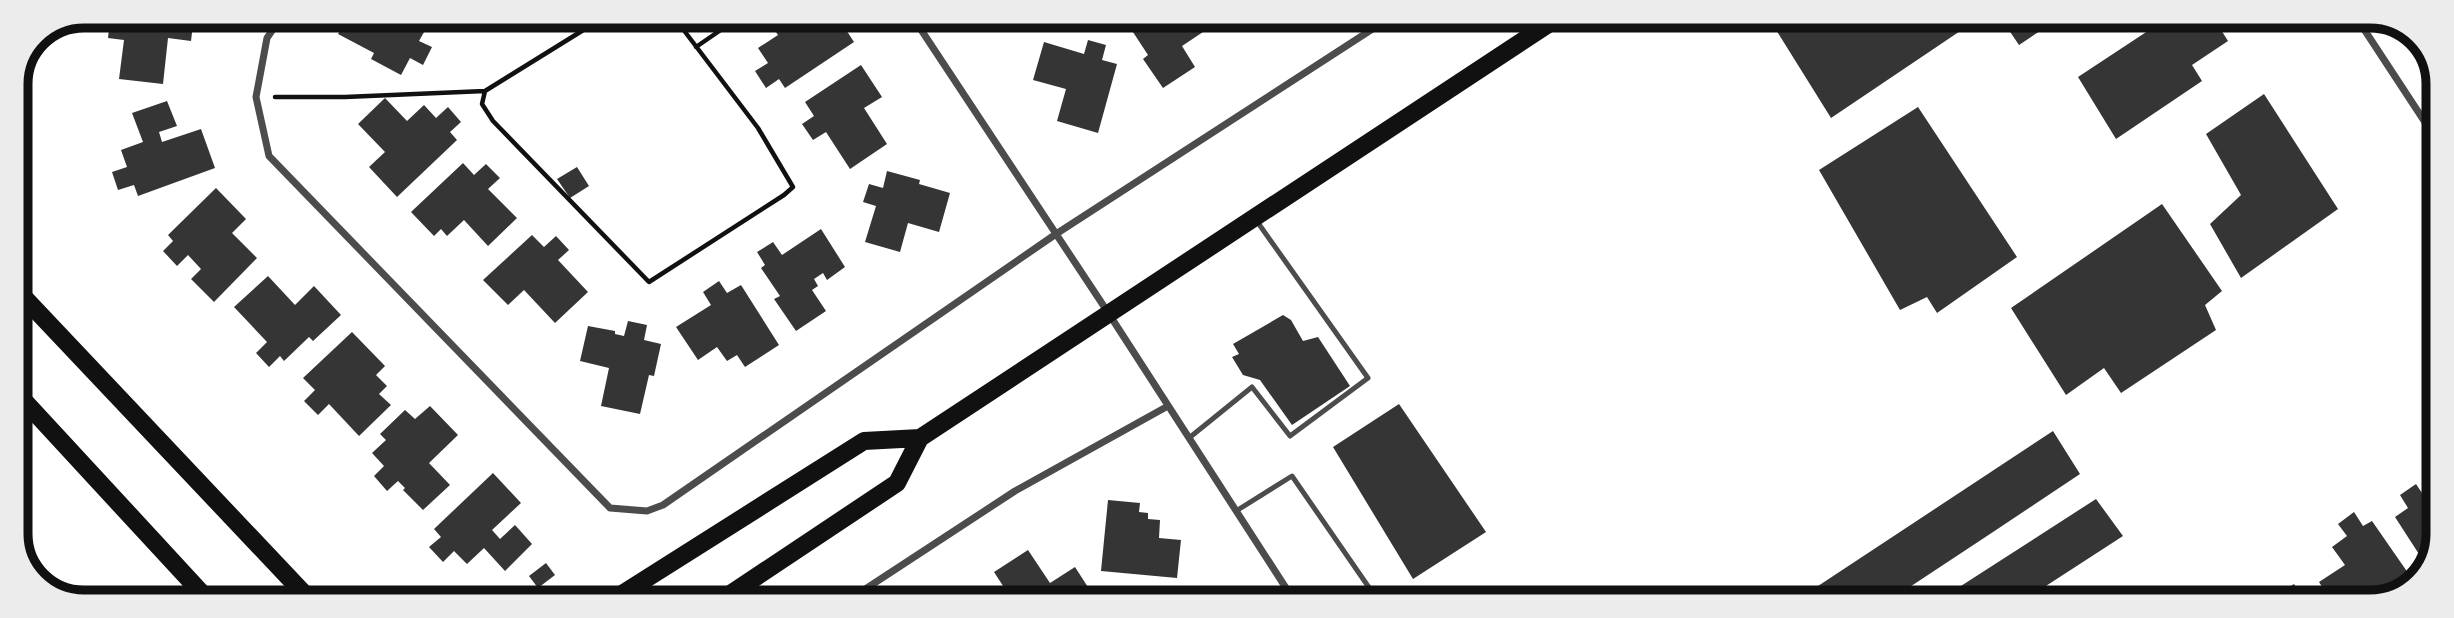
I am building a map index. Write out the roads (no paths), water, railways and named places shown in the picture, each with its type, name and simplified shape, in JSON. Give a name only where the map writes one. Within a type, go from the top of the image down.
[{"type":"main road","points":[[736,590],[897,483],[920,438],[1542,28]]},
{"type":"main road","points":[[28,302],[301,590]]},
{"type":"main road","points":[[28,406],[199,590]]},
{"type":"main road","points":[[628,590],[864,441],[920,438]]},
{"type":"street","points":[[274,28],[267,38],[256,97],[269,156],[610,508],[647,511],[663,505],[1056,234],[1374,28]]},
{"type":"street","points":[[920,28],[1287,590]]},
{"type":"street","points":[[2363,28],[2426,124]]},
{"type":"street","points":[[864,590],[1015,491],[1168,406]]},
{"type":"lane","points":[[1189,438],[1252,387],[1290,436],[1368,377],[1254,217]]},
{"type":"lane","points":[[1236,511],[1292,476],[1369,590]]}]
